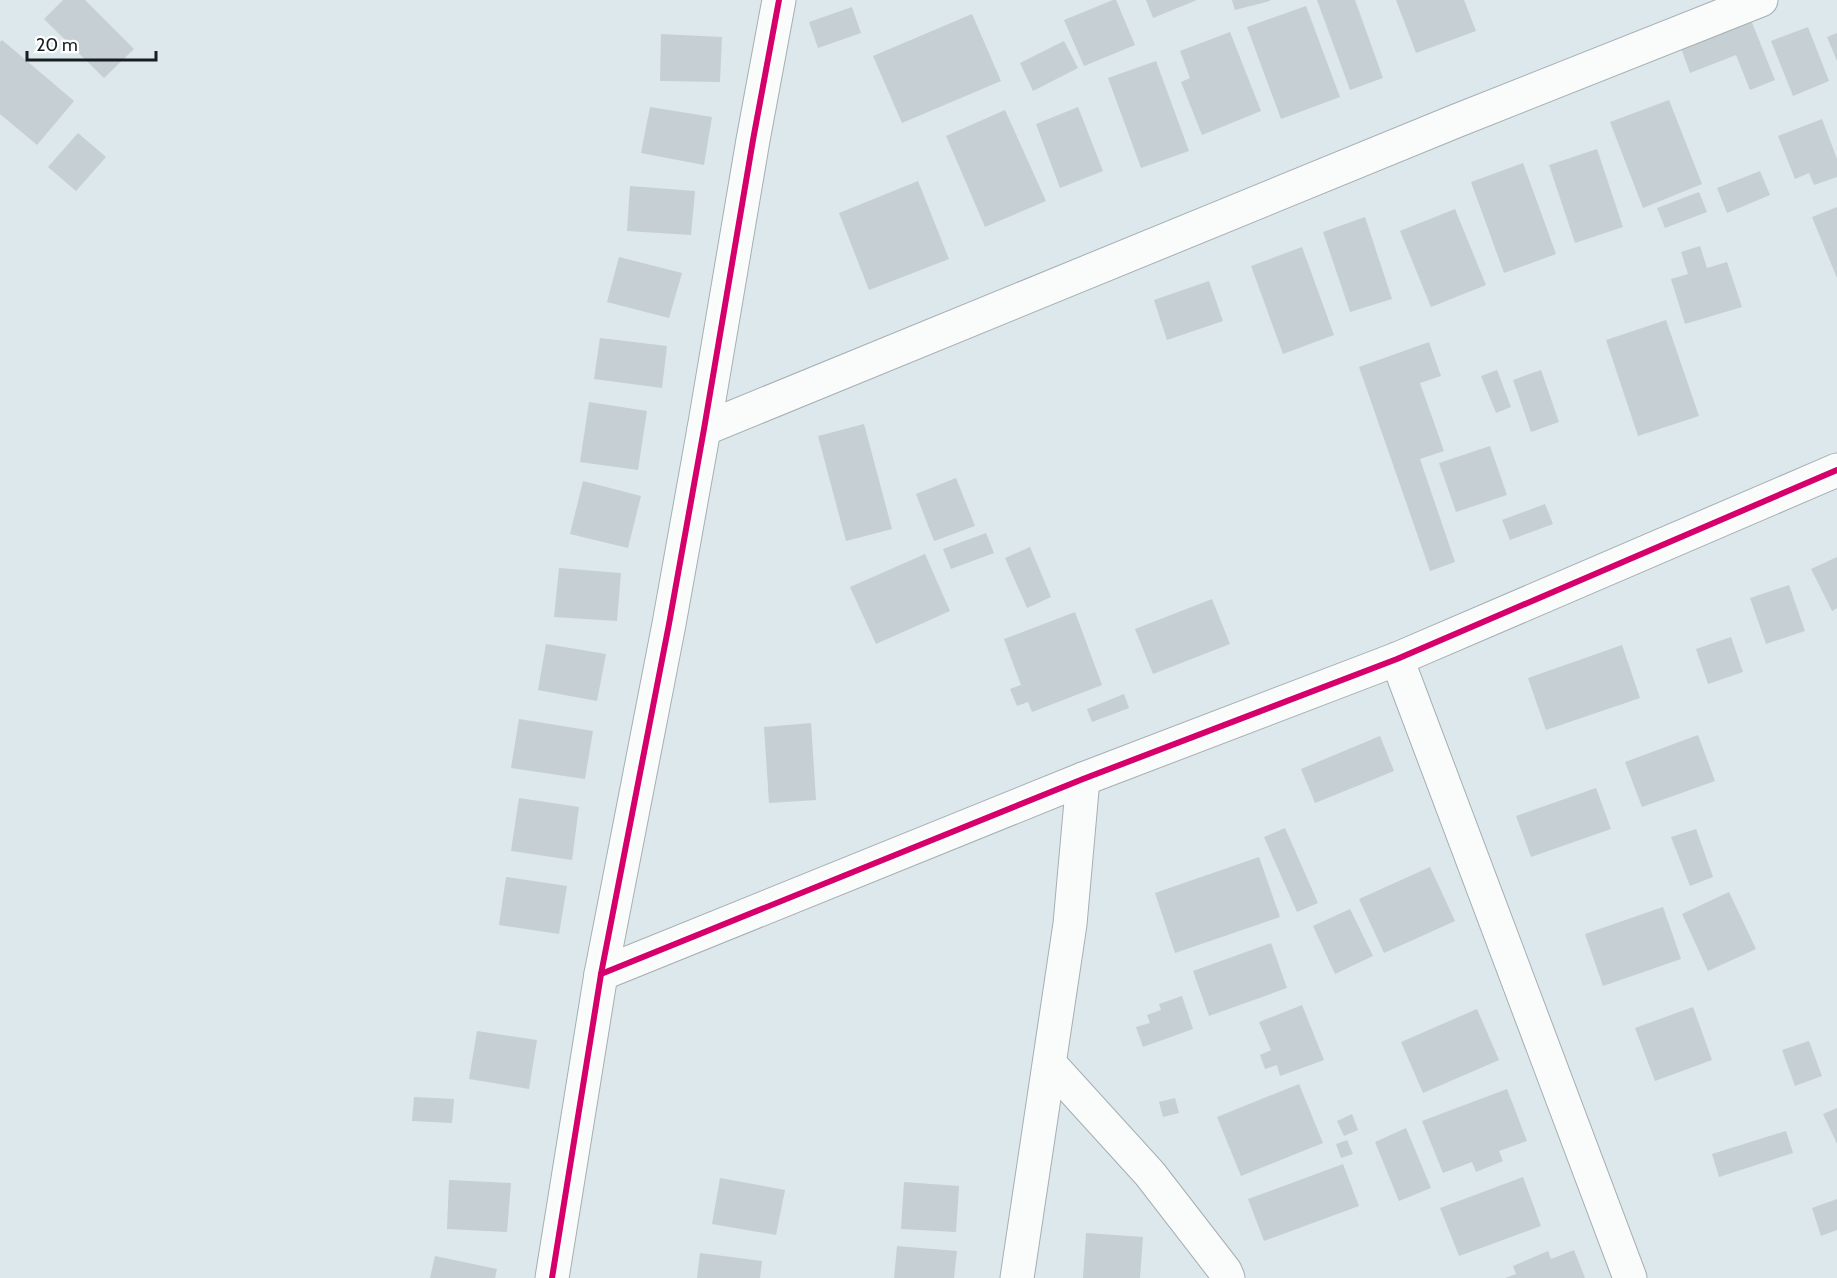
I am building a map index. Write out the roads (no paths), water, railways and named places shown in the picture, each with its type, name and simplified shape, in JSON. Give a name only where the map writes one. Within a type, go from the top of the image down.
[{"type":"street","points":[[552,1278],[601,974],[669,624],[779,0]]},
{"type":"street","points":[[704,429],[1456,121],[1761,0]]},
{"type":"street","points":[[601,974],[1083,779],[1397,659],[1837,470]]},
{"type":"street","points":[[1397,659],[1630,1278]]},
{"type":"street","points":[[1017,1278],[1070,924],[1083,779]]},
{"type":"street","points":[[1050,1064],[1150,1174],[1225,1271],[1228,1278]]}]
